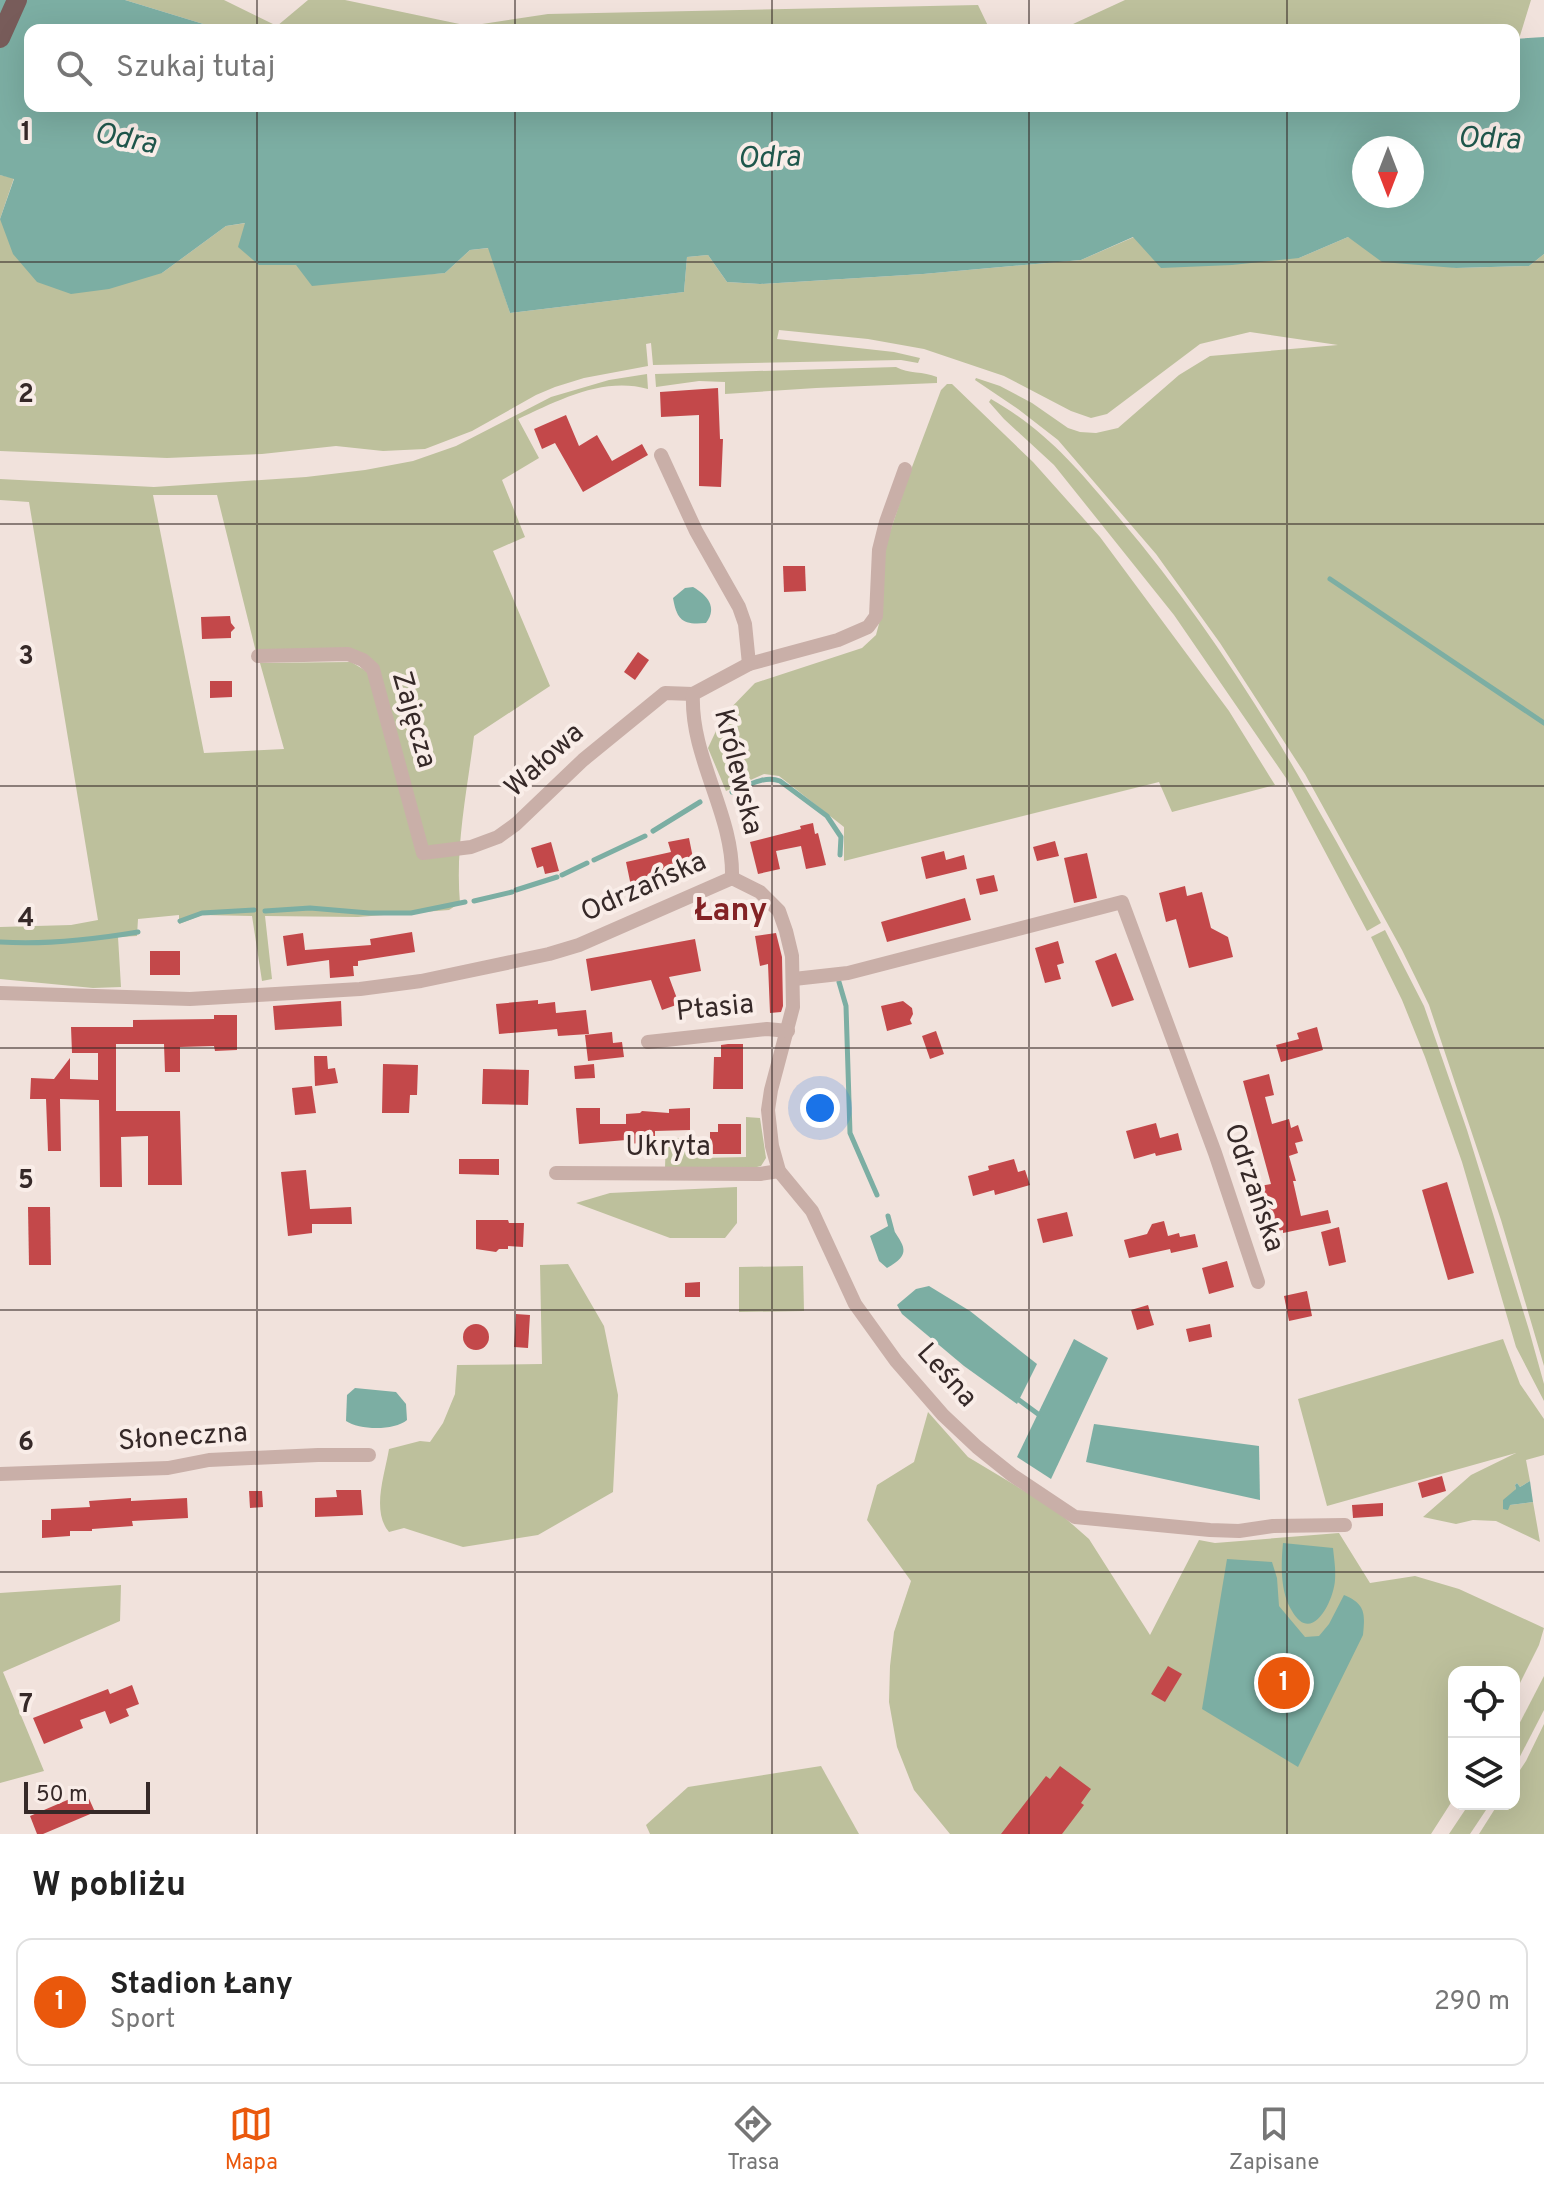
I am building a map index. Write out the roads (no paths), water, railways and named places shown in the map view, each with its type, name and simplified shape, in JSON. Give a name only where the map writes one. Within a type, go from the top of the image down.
[{"type":"main road","points":[[0,38],[17,0]]},
{"type":"street","points":[[661,455],[696,531],[739,607],[745,624],[749,664]]},
{"type":"street","name":"Królewska","points":[[732,878],[728,837],[696,736],[693,694],[749,664],[838,640],[868,627],[876,616],[877,574],[883,536],[905,469]]},
{"type":"street","name":"Zajęcza","points":[[258,656],[348,654],[363,660],[373,669],[423,853]]},
{"type":"street","name":"Wałowa","points":[[423,853],[471,847],[498,837],[516,824],[583,760],[665,693],[693,694]]},
{"type":"street","name":"Odrzańska","points":[[0,993],[190,999],[360,989],[421,981],[579,945],[732,878],[760,892],[779,911],[789,944],[794,979],[848,973],[1122,902],[1215,1153],[1258,1282]]},
{"type":"street","name":"Leśna","points":[[794,979],[793,1007],[768,1110],[772,1146],[779,1171],[812,1211],[855,1304],[896,1361],[943,1415],[1012,1475],[1075,1517],[1239,1531],[1273,1526],[1345,1525]]},
{"type":"street","name":"Ptasia","points":[[648,1042],[767,1029],[788,1031]]},
{"type":"street","name":"Ukryta","points":[[556,1173],[760,1174],[779,1171]]},
{"type":"street","name":"Słoneczna","points":[[0,1474],[168,1468],[209,1460],[369,1455]]},
{"type":"water","name":"Odra","points":[[0,0],[125,0],[203,24],[24,24],[24,112],[1520,112],[1520,39],[1544,37],[1544,254],[1529,266],[1456,268],[1382,262],[1348,237],[1299,258],[1161,268],[1133,237],[1081,260],[760,284],[727,282],[708,255],[687,257],[684,292],[510,313],[488,248],[470,250],[445,273],[312,286],[296,265],[259,265],[238,247],[245,223],[226,226],[162,273],[109,289],[71,294],[37,282],[13,254],[0,219],[14,179],[0,175]]},
{"type":"water","points":[[693,587],[703,594],[711,607],[706,623],[687,622],[677,612],[673,598],[685,588]]},
{"type":"water","points":[[890,1225],[904,1250],[900,1258],[887,1268],[879,1261],[870,1236]]},
{"type":"water","points":[[929,1286],[970,1311],[1037,1364],[1017,1404],[964,1366],[902,1314],[897,1305],[916,1289]]},
{"type":"water","points":[[1074,1339],[1108,1358],[1051,1479],[1017,1457]]},
{"type":"water","points":[[355,1388],[396,1392],[406,1404],[407,1420],[394,1426],[376,1428],[346,1421],[347,1395]]},
{"type":"water","points":[[1094,1424],[1259,1446],[1260,1500],[1086,1462]]},
{"type":"water","points":[[1530,1481],[1533,1502],[1503,1509],[1503,1500],[1516,1489],[1515,1485],[1517,1483],[1520,1487]]},
{"type":"water","points":[[1283,1543],[1333,1548],[1334,1589],[1326,1608],[1314,1622],[1307,1624],[1300,1621],[1288,1603],[1282,1578]]},
{"type":"water","points":[[1227,1559],[1272,1562],[1277,1578],[1279,1606],[1305,1637],[1319,1636],[1344,1595],[1357,1602],[1362,1610],[1363,1635],[1298,1767],[1202,1709]]},
{"type":"waterway","points":[[1330,579],[1544,723]]},
{"type":"waterway","points":[[732,792],[762,780],[780,781],[827,816],[841,837],[840,855]]},
{"type":"waterway","points":[[653,831],[700,802]]},
{"type":"waterway","points":[[594,860],[645,836]]},
{"type":"waterway","points":[[562,875],[587,863]]},
{"type":"waterway","points":[[516,890],[557,877]]},
{"type":"waterway","points":[[474,901],[512,892]]},
{"type":"waterway","points":[[265,911],[310,908],[411,913],[465,902]]},
{"type":"waterway","points":[[180,921],[202,913],[254,910]]},
{"type":"waterway","points":[[0,942],[69,941],[138,932]]},
{"type":"waterway","points":[[839,982],[846,1006],[850,1133],[877,1195]]},
{"type":"waterway","points":[[888,1216],[892,1231]]},
{"type":"waterway","points":[[1019,1400],[1038,1414]]},
{"type":"place","name":"Stadion Łany","points":[[1284,1683]]},
{"type":"district","name":"Łany","points":[[731,912]]}]
